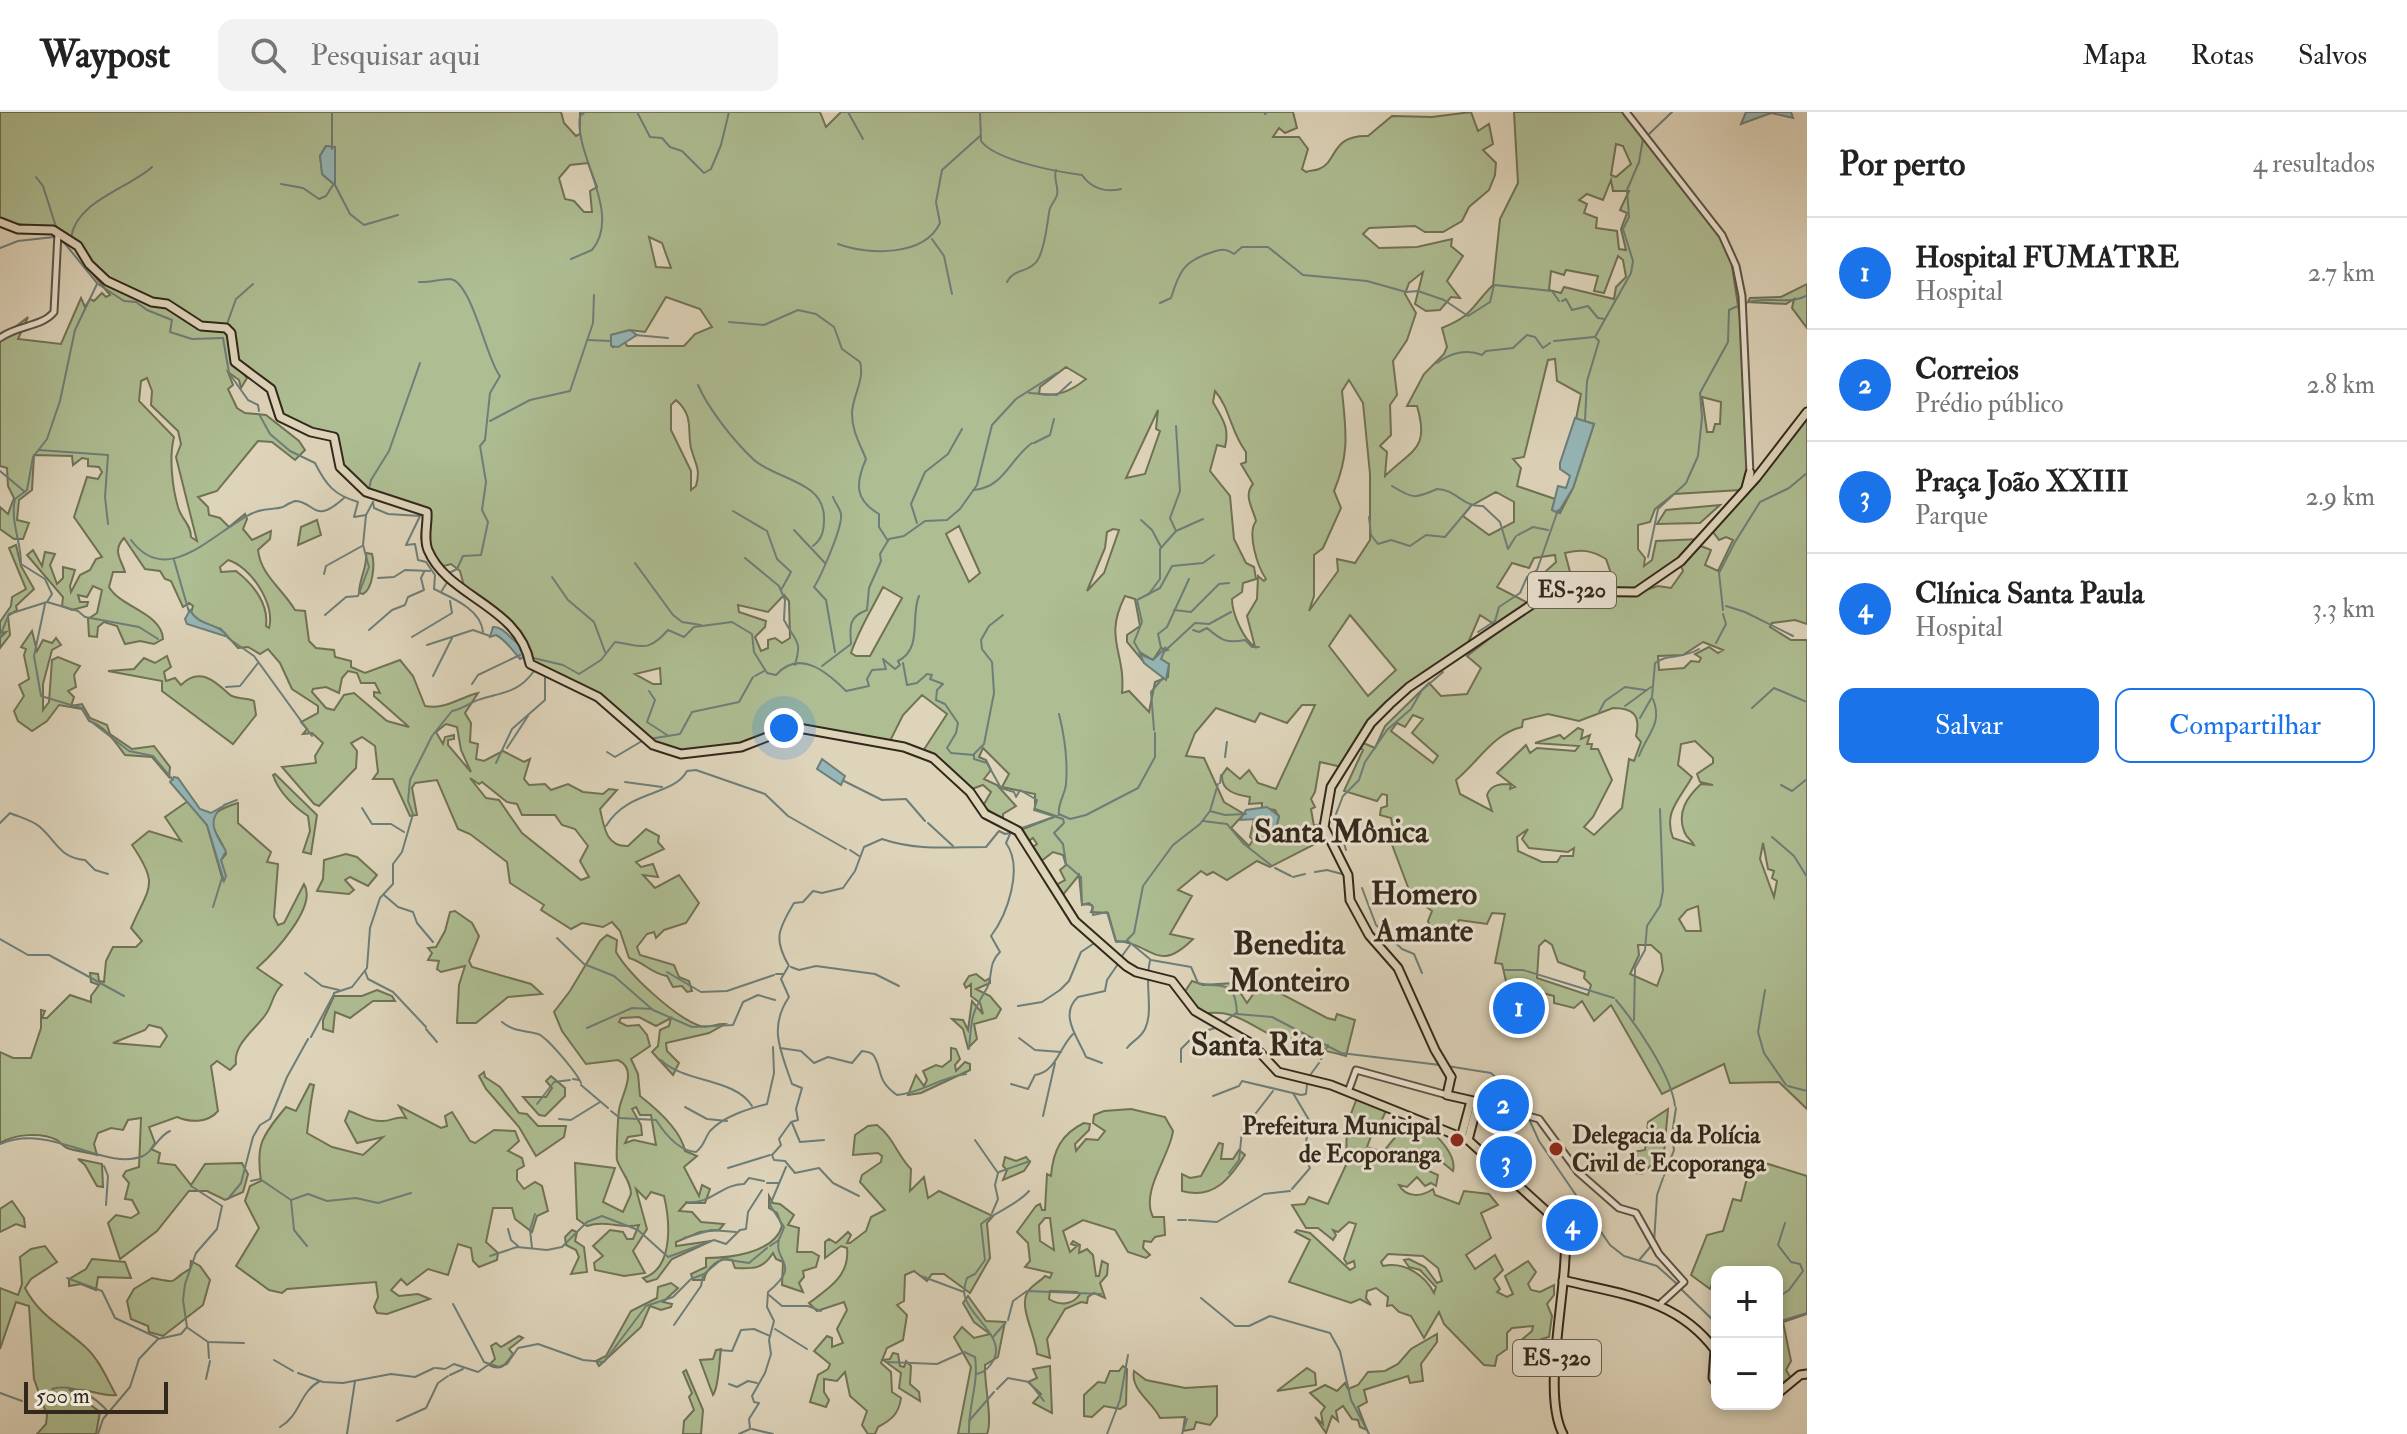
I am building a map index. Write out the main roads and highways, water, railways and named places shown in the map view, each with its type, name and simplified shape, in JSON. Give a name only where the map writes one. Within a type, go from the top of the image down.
[{"type":"main road","points":[[0,222],[18,229],[58,232],[81,248],[89,264],[111,283],[152,302],[167,304],[201,326],[226,328],[231,333],[235,362],[271,389],[280,417],[311,432],[334,437],[340,467],[366,492],[427,512],[428,550],[440,567],[512,627],[539,671],[598,697],[639,729],[653,745],[681,754],[741,747],[793,727],[904,747],[933,758],[970,792],[985,814],[1019,833],[1075,921],[1095,941],[1136,972],[1172,981],[1195,1011],[1252,1044],[1278,1072],[1348,1092],[1465,1139],[1563,1223],[1563,1280],[1660,1304],[1676,1312],[1711,1346]]},
{"type":"main road","name":"ES-320","points":[[1465,1139],[1475,1102],[1447,1077],[1398,968],[1369,935],[1350,900],[1346,870],[1324,827],[1331,787],[1371,723],[1409,687],[1546,597],[1585,589],[1620,594],[1646,586],[1692,551],[1746,490],[1752,470],[1766,466],[1807,412]]},
{"type":"main road","name":"ES-320","points":[[1563,1280],[1554,1392],[1555,1417],[1563,1434]]},
{"type":"main road","points":[[1783,1389],[1800,1375],[1807,1374]]},
{"type":"water","points":[[1746,112],[1791,112],[1793,118],[1771,113],[1741,124]]},
{"type":"water","points":[[326,146],[335,147],[335,185],[322,174],[320,156]]},
{"type":"water","points":[[630,330],[637,335],[618,347],[611,346],[611,335]]},
{"type":"water","points":[[1575,418],[1594,424],[1573,488],[1558,513],[1552,510],[1558,486],[1566,488],[1570,476],[1560,469],[1560,463]]},
{"type":"water","points":[[190,610],[198,619],[228,637],[187,624],[185,619]]},
{"type":"water","points":[[493,627],[501,629],[522,646],[524,657],[520,659],[500,637],[490,637]]},
{"type":"water","points":[[1166,647],[1161,659],[1169,664],[1166,680],[1144,663],[1140,654],[1153,660]]},
{"type":"water","points":[[822,759],[845,776],[841,785],[817,769]]},
{"type":"water","points":[[174,777],[178,778],[200,809],[211,813],[225,805],[214,821],[216,833],[226,851],[221,860],[226,876],[224,881],[207,825],[170,782]]},
{"type":"water","points":[[1267,807],[1279,816],[1276,828],[1260,827],[1256,819],[1240,820],[1246,810]]},
{"type":"waterway","points":[[332,112],[332,149]]},
{"type":"waterway","points":[[571,259],[592,250],[600,235],[602,219],[600,201],[580,131],[580,116],[585,112]]},
{"type":"waterway","points":[[637,112],[650,137],[662,138],[670,147],[682,151],[704,173],[711,169],[721,145],[729,112]]},
{"type":"waterway","points":[[848,112],[863,139]]},
{"type":"waterway","points":[[980,112],[981,141],[989,148],[1013,160],[1082,175],[1099,188],[1121,189]]},
{"type":"waterway","points":[[1647,136],[1672,112]]},
{"type":"waterway","points":[[838,244],[879,251],[922,242],[940,223],[936,202],[942,170],[980,136]]},
{"type":"waterway","points":[[1585,420],[1587,381],[1599,341],[1595,337],[1631,273],[1633,261],[1623,229],[1629,217],[1627,190],[1639,162],[1643,139]]},
{"type":"waterway","points":[[71,238],[75,225],[92,205],[152,167]]},
{"type":"waterway","points":[[1007,282],[1014,274],[1034,265],[1040,256],[1049,211],[1057,195],[1056,170]]},
{"type":"waterway","points":[[36,177],[43,186],[57,230]]},
{"type":"waterway","points":[[281,184],[303,188],[319,199],[326,196],[333,185]]},
{"type":"waterway","points":[[335,185],[350,214],[364,225],[398,215]]},
{"type":"waterway","points":[[0,248],[18,241],[54,237]]},
{"type":"waterway","points":[[932,239],[944,256],[952,294]]},
{"type":"waterway","points":[[62,240],[97,283]]},
{"type":"waterway","points":[[1160,303],[1171,298],[1180,274],[1188,264],[1220,250],[1234,254],[1242,247],[1268,247],[1303,275],[1367,281],[1406,292],[1418,291],[1444,300],[1468,316],[1490,302],[1494,285],[1552,291],[1559,301]]},
{"type":"waterway","points":[[419,282],[450,279],[458,283],[472,307],[500,376],[490,393],[485,440],[480,446],[486,482],[482,510],[488,522],[481,555],[463,556],[457,569],[449,573]]},
{"type":"waterway","points":[[47,602],[52,594],[45,579],[21,564],[14,515],[15,499],[27,490],[33,457],[47,439],[60,401],[75,330],[97,284]]},
{"type":"waterway","points":[[98,284],[124,301],[136,302],[172,320],[170,332],[192,339],[223,338]]},
{"type":"waterway","points":[[227,324],[236,299],[253,284]]},
{"type":"waterway","points":[[490,421],[530,400],[570,391],[593,323],[594,295]]},
{"type":"waterway","points":[[1745,303],[1793,300],[1807,295]]},
{"type":"waterway","points":[[1562,301],[1566,299],[1572,310],[1588,306],[1598,318],[1605,319]]},
{"type":"waterway","points":[[1648,557],[1658,509],[1686,483],[1698,456],[1702,417],[1700,393],[1728,342],[1729,310],[1740,305]]},
{"type":"waterway","points":[[729,322],[764,325],[798,310],[816,314],[834,327],[842,349],[860,362],[861,376],[852,414],[855,432],[866,459],[859,491],[865,503],[879,514],[879,527],[888,541]]},
{"type":"waterway","points":[[635,335],[668,338]]},
{"type":"waterway","points":[[1437,363],[1458,353],[1482,355],[1486,351],[1513,348],[1527,335],[1535,337],[1543,348],[1550,343]]},
{"type":"waterway","points":[[1554,341],[1594,337]]},
{"type":"waterway","points":[[223,338],[229,373],[248,400],[258,405],[259,411]]},
{"type":"waterway","points":[[589,340],[610,341]]},
{"type":"waterway","points":[[369,489],[371,480],[389,451],[420,363]]},
{"type":"waterway","points":[[822,666],[851,644],[853,619],[867,610],[869,588],[881,561],[880,554],[889,539],[904,536],[925,521],[947,520],[960,509],[977,485],[992,425],[1016,399],[1057,373]]},
{"type":"waterway","points":[[1029,393],[1057,395],[1071,382]]},
{"type":"waterway","points":[[698,385],[722,425],[753,459],[808,488],[816,496],[822,506],[824,523],[820,538],[813,546]]},
{"type":"waterway","points":[[259,414],[270,434],[290,451],[315,463],[327,483],[337,492],[358,502],[354,517],[366,515]]},
{"type":"waterway","points":[[1034,443],[1050,435],[1054,419]]},
{"type":"waterway","points":[[1176,426],[1180,491],[1170,518],[1176,531]]},
{"type":"waterway","points":[[917,523],[911,504],[925,472],[948,454],[962,429]]},
{"type":"waterway","points":[[974,490],[992,484],[1032,443]]},
{"type":"waterway","points":[[39,450],[108,455],[105,497],[108,524]]},
{"type":"waterway","points":[[0,471],[25,492]]},
{"type":"waterway","points":[[1723,610],[1719,573],[1735,542],[1760,502],[1789,488],[1807,473]]},
{"type":"waterway","points":[[1392,486],[1414,496],[1437,489],[1449,492],[1470,504],[1483,506],[1500,522],[1508,549],[1516,536]]},
{"type":"waterway","points":[[833,497],[841,520],[814,587],[826,600],[835,652]]},
{"type":"waterway","points":[[131,540],[145,554],[160,559],[176,558],[192,552],[257,511],[283,507],[295,501],[320,511],[344,498]]},
{"type":"waterway","points":[[373,502],[374,508],[388,514],[420,516],[406,545],[415,544],[418,560],[426,562],[435,575],[434,589],[471,611],[483,632]]},
{"type":"waterway","points":[[325,615],[346,597],[358,596],[369,567],[363,545],[366,515],[373,502]]},
{"type":"waterway","points":[[1369,517],[1371,535],[1378,544],[1391,540],[1410,546],[1426,535],[1445,537],[1470,507]]},
{"type":"waterway","points":[[1478,632],[1495,621],[1499,607],[1520,593],[1527,577],[1537,570],[1558,510]]},
{"type":"waterway","points":[[733,511],[767,531],[777,559],[791,572],[781,590]]},
{"type":"waterway","points":[[1148,595],[1160,579],[1160,549],[1176,531],[1203,519]]},
{"type":"waterway","points":[[1141,520],[1152,530],[1161,547]]},
{"type":"waterway","points":[[1518,535],[1533,527],[1548,530]]},
{"type":"waterway","points":[[794,530],[825,563]]},
{"type":"waterway","points":[[324,574],[326,566],[362,546]]},
{"type":"waterway","points":[[1141,654],[1134,642],[1142,622],[1137,600],[1160,588],[1172,566],[1203,563],[1214,555]]},
{"type":"waterway","points":[[745,558],[779,586],[785,600],[784,620],[798,646],[795,665]]},
{"type":"waterway","points":[[174,560],[189,612]]},
{"type":"waterway","points":[[635,563],[673,615],[682,622],[701,625]]},
{"type":"waterway","points":[[378,578],[394,577],[405,570],[430,571]]},
{"type":"waterway","points":[[369,630],[392,610],[405,605],[408,597],[424,590],[421,578],[424,572]]},
{"type":"waterway","points":[[552,577],[568,600],[594,622],[605,652]]},
{"type":"waterway","points":[[1161,648],[1158,634],[1167,627],[1189,579]]},
{"type":"waterway","points":[[441,592],[448,581]]},
{"type":"waterway","points":[[1174,610],[1191,612],[1219,584],[1229,583]]},
{"type":"waterway","points":[[529,657],[563,665],[579,674],[601,660],[615,642],[649,645],[668,630],[684,637],[694,627],[732,622],[752,634],[754,652],[767,673],[776,675],[785,667],[804,663],[822,671],[846,691],[869,686],[867,679],[872,670],[886,669],[883,659],[895,669],[900,665],[898,661],[911,649],[919,596]]},
{"type":"waterway","points":[[412,637],[452,613],[450,601]]},
{"type":"waterway","points":[[0,636],[9,614],[47,602],[78,611],[85,617],[139,627],[158,639]]},
{"type":"waterway","points":[[45,604],[34,656],[41,696],[71,705]]},
{"type":"waterway","points":[[1726,606],[1793,636]]},
{"type":"waterway","points":[[1167,649],[1195,623],[1209,624],[1231,612]]},
{"type":"waterway","points":[[1716,643],[1726,624],[1723,614]]},
{"type":"waterway","points":[[974,754],[984,744],[994,693],[992,662],[982,649],[981,640],[989,626],[1003,615]]},
{"type":"waterway","points":[[1193,630],[1199,632],[1207,628],[1223,640],[1245,640],[1252,647],[1259,647]]},
{"type":"waterway","points":[[427,645],[473,630],[490,636]]},
{"type":"waterway","points":[[228,638],[254,656],[312,736]]},
{"type":"waterway","points":[[433,676],[452,638]]},
{"type":"waterway","points":[[1640,718],[1652,697],[1655,663],[1699,649]]},
{"type":"waterway","points":[[472,684],[478,675],[520,655]]},
{"type":"waterway","points":[[226,687],[240,686],[258,663]]},
{"type":"waterway","points":[[903,663],[907,685],[917,683],[927,674],[932,675],[930,679],[943,684],[937,690],[936,700],[945,704],[958,723],[947,748],[951,753],[974,755],[974,759],[987,763],[1001,788],[1014,792],[1016,797],[1020,790],[1037,800],[1034,810],[1063,819],[1064,823],[1054,833],[1063,844],[1066,864],[1081,877],[1082,904],[1092,905],[1093,915],[1107,912],[1116,942],[1128,941],[1151,960],[1191,967],[1198,983],[1226,987],[1234,994],[1237,1013]]},
{"type":"waterway","points":[[334,993],[352,987],[367,968],[370,928],[380,898],[393,884],[393,864],[402,852],[413,814],[408,801],[410,780],[432,736],[452,711],[511,690],[534,671]]},
{"type":"waterway","points":[[755,676],[764,671]]},
{"type":"waterway","points":[[1336,814],[1343,796],[1359,780],[1365,762],[1387,730],[1411,709],[1422,690],[1443,672]]},
{"type":"waterway","points":[[496,763],[512,729],[545,700],[545,676]]},
{"type":"waterway","points":[[649,739],[680,734],[692,712],[739,702],[753,677]]},
{"type":"waterway","points":[[1154,730],[1151,692],[1162,679]]},
{"type":"waterway","points":[[1599,712],[1605,701],[1625,687],[1645,690]]},
{"type":"waterway","points":[[1625,706],[1651,687]]},
{"type":"waterway","points":[[1752,708],[1774,688],[1807,702]]},
{"type":"waterway","points":[[649,691],[655,700],[647,722],[667,735]]},
{"type":"waterway","points":[[1639,756],[1655,722],[1653,699]]},
{"type":"waterway","points":[[72,705],[82,708],[89,720],[129,751],[153,756],[173,780]]},
{"type":"waterway","points":[[1059,714],[1067,766],[1059,815]]},
{"type":"waterway","points":[[507,748],[528,716]]},
{"type":"waterway","points":[[1059,814],[1070,819],[1086,815],[1138,788],[1155,757],[1155,733]]},
{"type":"waterway","points":[[607,752],[615,757],[642,741]]},
{"type":"waterway","points":[[1225,757],[1227,742]]},
{"type":"waterway","points":[[606,826],[626,805],[672,785],[687,771],[696,770],[765,794],[788,816],[846,849]]},
{"type":"waterway","points":[[1220,783],[1221,775]]},
{"type":"waterway","points":[[1781,785],[1792,791],[1807,779]]},
{"type":"waterway","points":[[844,781],[882,800],[906,799],[925,821]]},
{"type":"waterway","points":[[625,782],[662,787]]},
{"type":"waterway","points":[[1127,940],[1134,933],[1143,886],[1173,845],[1200,824],[1210,811],[1218,784]]},
{"type":"waterway","points":[[224,805],[237,800]]},
{"type":"waterway","points":[[362,808],[372,824],[391,824],[404,832]]},
{"type":"waterway","points":[[1634,1020],[1635,968],[1645,950],[1647,926],[1660,906],[1663,891],[1660,809]]},
{"type":"waterway","points":[[1210,811],[1225,815],[1246,814]]},
{"type":"waterway","points":[[0,823],[10,813],[29,821],[40,827],[64,853],[85,860],[95,870],[108,874]]},
{"type":"waterway","points":[[1019,829],[1057,816]]},
{"type":"waterway","points":[[1336,817],[1346,850]]},
{"type":"waterway","points":[[1203,821],[1227,824],[1244,844],[1272,866]]},
{"type":"waterway","points":[[928,823],[953,846]]},
{"type":"waterway","points":[[789,966],[781,949],[780,935],[794,903],[803,902],[813,891],[822,893],[843,888],[855,871],[864,847],[882,839],[921,847],[986,847],[999,831],[1005,834],[1015,832]]},
{"type":"waterway","points":[[969,1049],[973,1017],[1000,952],[991,936],[1003,916],[1011,891],[1014,865],[1006,843],[1010,834]]},
{"type":"waterway","points":[[1772,837],[1794,856],[1807,877]]},
{"type":"waterway","points":[[850,850],[859,856]]},
{"type":"waterway","points":[[1275,868],[1291,876]]},
{"type":"waterway","points":[[1315,872],[1327,870],[1342,874]]},
{"type":"waterway","points":[[1293,877],[1305,874]]},
{"type":"waterway","points":[[213,907],[222,878]]},
{"type":"waterway","points":[[1362,888],[1376,925],[1402,949],[1414,954],[1422,973]]},
{"type":"waterway","points":[[384,895],[398,907],[413,912],[417,923],[433,942]]},
{"type":"waterway","points":[[557,938],[584,964],[614,976],[653,1010],[692,1027],[733,1025],[743,1002],[758,995],[775,1000]]},
{"type":"waterway","points":[[0,939],[28,955],[49,955],[124,996]]},
{"type":"waterway","points":[[1018,1006],[1042,1002],[1060,990],[1069,981],[1081,952],[1093,944]]},
{"type":"waterway","points":[[1122,956],[1130,945]]},
{"type":"waterway","points":[[1127,1048],[1148,1022],[1150,961]]},
{"type":"waterway","points":[[1102,1063],[1086,1057],[1072,1027],[1070,1011],[1078,997],[1105,991],[1107,980],[1118,964]]},
{"type":"waterway","points":[[791,967],[799,970],[816,966],[875,974],[899,986]]},
{"type":"waterway","points":[[772,1155],[781,1145],[779,1139],[791,1122],[798,1120],[796,1109],[802,1088],[792,1084],[778,1040],[779,1019],[789,997],[781,979],[788,967]]},
{"type":"waterway","points":[[1504,970],[1523,970],[1614,998]]},
{"type":"waterway","points":[[365,971],[368,979],[393,992],[426,1027]]},
{"type":"waterway","points":[[667,972],[701,992],[727,991],[774,975]]},
{"type":"waterway","points":[[305,973],[322,986],[339,990]]},
{"type":"waterway","points":[[776,974],[783,974]]},
{"type":"waterway","points":[[1765,990],[1758,1032],[1764,1053],[1786,1085]]},
{"type":"waterway","points":[[311,1037],[334,994]]},
{"type":"waterway","points":[[1616,1000],[1660,1065],[1675,1106]]},
{"type":"waterway","points":[[587,1028],[632,1008],[652,1009]]},
{"type":"waterway","points":[[1222,1024],[1236,1013]]},
{"type":"waterway","points":[[1237,1014],[1272,1017],[1341,1053],[1440,1065]]},
{"type":"waterway","points":[[502,1022],[542,1037],[581,1083]]},
{"type":"waterway","points":[[1181,1062],[1181,1049],[1196,1034],[1218,1027]]},
{"type":"waterway","points":[[426,1029],[437,1042]]},
{"type":"waterway","points":[[1011,1084],[1028,1089],[1035,1075],[1053,1064],[1073,1034]]},
{"type":"waterway","points":[[1019,1038],[1035,1050],[1061,1052]]},
{"type":"waterway","points":[[228,1199],[241,1183],[253,1137],[260,1125],[270,1119],[287,1077],[308,1039]]},
{"type":"waterway","points":[[1321,1059],[1328,1045]]},
{"type":"waterway","points":[[611,1111],[620,1118],[656,1120],[678,1145],[696,1152],[710,1131],[722,1121],[767,1104],[774,1073],[773,1047]]},
{"type":"waterway","points":[[780,1048],[801,1051],[814,1063],[828,1057],[852,1063],[862,1051],[870,1052],[886,1085],[897,1095],[966,1074]]},
{"type":"waterway","points":[[661,1060],[683,1073],[734,1090],[752,1106]]},
{"type":"waterway","points":[[1043,1116],[1055,1063]]},
{"type":"waterway","points":[[1308,1078],[1319,1063]]},
{"type":"waterway","points":[[1447,1066],[1491,1073],[1520,1099],[1539,1141],[1610,1245],[1624,1256],[1657,1266],[1677,1284]]},
{"type":"waterway","points":[[573,1079],[579,1080]]},
{"type":"waterway","points":[[537,1104],[554,1082],[570,1080]]},
{"type":"waterway","points":[[1213,1096],[1239,1086],[1242,1081],[1301,1095],[1306,1094],[1307,1084]]},
{"type":"waterway","points":[[581,1085],[608,1108]]},
{"type":"waterway","points":[[1788,1086],[1807,1091]]},
{"type":"waterway","points":[[1229,1173],[1239,1160],[1242,1131],[1273,1091]]},
{"type":"waterway","points":[[1292,1189],[1310,1168],[1304,1158],[1309,1120],[1293,1093]]},
{"type":"waterway","points":[[559,1119],[571,1120],[600,1102]]},
{"type":"waterway","points":[[685,1107],[707,1119],[727,1121]]},
{"type":"waterway","points":[[1672,1134],[1676,1108]]},
{"type":"waterway","points":[[792,1123],[800,1142],[824,1140]]},
{"type":"waterway","points":[[0,1144],[19,1139],[38,1139],[111,1158],[128,1159],[147,1154],[170,1131]]},
{"type":"waterway","points":[[1664,1176],[1674,1150],[1672,1137]]},
{"type":"waterway","points":[[975,1140],[998,1173]]},
{"type":"waterway","points":[[728,1168],[770,1155]]},
{"type":"waterway","points":[[772,1155],[774,1160],[785,1161],[795,1173],[819,1168],[833,1183],[859,1196]]},
{"type":"waterway","points":[[999,1172],[1030,1161]]},
{"type":"waterway","points":[[104,1166],[108,1176],[106,1205]]},
{"type":"waterway","points":[[750,1428],[749,1419],[759,1403],[754,1402],[752,1396],[771,1354],[769,1340],[774,1321],[767,1307],[768,1292],[784,1275],[785,1269],[778,1247],[784,1227],[770,1205],[786,1167]]},
{"type":"waterway","points":[[992,1213],[998,1199],[995,1185],[998,1173]]},
{"type":"waterway","points":[[686,1202],[702,1200],[729,1187],[744,1184],[749,1178],[764,1181]]},
{"type":"waterway","points":[[1654,1243],[1657,1195],[1663,1178]]},
{"type":"waterway","points":[[251,1181],[260,1179],[291,1200],[294,1230],[307,1246]]},
{"type":"waterway","points":[[767,1183],[779,1183]]},
{"type":"waterway","points":[[191,1186],[222,1206]]},
{"type":"waterway","points":[[490,1256],[517,1247],[547,1250],[562,1247],[587,1222],[602,1216],[638,1230],[668,1257],[714,1240],[726,1244],[740,1230],[746,1229],[748,1212],[762,1190]]},
{"type":"waterway","points":[[976,1374],[988,1368],[996,1355],[992,1337],[964,1295],[967,1278],[975,1274],[985,1260],[981,1224],[1029,1191]]},
{"type":"waterway","points":[[1189,1220],[1217,1222],[1264,1194],[1290,1191]]},
{"type":"waterway","points":[[291,1200],[308,1194],[327,1201],[356,1198],[378,1203],[411,1193]]},
{"type":"waterway","points":[[187,1327],[183,1300],[185,1284],[196,1253],[217,1229],[222,1206]]},
{"type":"waterway","points":[[532,1248],[530,1230],[535,1214]]},
{"type":"waterway","points":[[1178,1220],[1186,1220]]},
{"type":"waterway","points":[[1783,1294],[1803,1271],[1800,1264],[1791,1262],[1778,1245],[1785,1223]]},
{"type":"waterway","points":[[508,1229],[511,1240],[518,1246]]},
{"type":"waterway","points":[[684,1238],[711,1230],[736,1232]]},
{"type":"waterway","points":[[770,1246],[779,1240]]},
{"type":"waterway","points":[[1640,1259],[1651,1246]]},
{"type":"waterway","points":[[453,1304],[484,1362],[499,1367],[507,1364],[518,1348],[538,1344],[583,1360],[604,1362],[646,1306],[673,1297],[691,1279],[704,1274],[722,1259],[749,1263],[767,1248]]},
{"type":"waterway","points":[[674,1325],[701,1286],[703,1276]]},
{"type":"waterway","points":[[921,1276],[964,1292]]},
{"type":"waterway","points":[[67,1278],[102,1291],[115,1318],[158,1338]]},
{"type":"waterway","points":[[1681,1289],[1711,1318]]},
{"type":"waterway","points":[[1008,1320],[1013,1301],[1027,1291],[1101,1294]]},
{"type":"waterway","points":[[769,1295],[782,1306],[808,1306],[821,1311]]},
{"type":"waterway","points":[[1201,1298],[1235,1326],[1249,1326],[1270,1316],[1330,1333],[1340,1351],[1351,1400],[1369,1434]]},
{"type":"waterway","points":[[1783,1320],[1807,1313]]},
{"type":"waterway","points":[[993,1337],[1006,1322]]},
{"type":"waterway","points":[[98,1434],[103,1419],[130,1387],[139,1359],[158,1339],[181,1334],[187,1327]]},
{"type":"waterway","points":[[188,1328],[208,1342],[244,1343]]},
{"type":"waterway","points":[[718,1350],[732,1351],[741,1330],[754,1329],[770,1336]]},
{"type":"waterway","points":[[775,1329],[807,1349]]},
{"type":"waterway","points":[[208,1343],[209,1358]]},
{"type":"waterway","points":[[887,1362],[937,1364],[964,1352],[975,1357],[976,1377],[969,1434]]},
{"type":"waterway","points":[[1107,1434],[1120,1400],[1128,1355]]},
{"type":"waterway","points":[[274,1360],[293,1371]]},
{"type":"waterway","points":[[206,1379],[210,1361]]},
{"type":"waterway","points":[[436,1368],[445,1369],[454,1364],[478,1372],[488,1365]]},
{"type":"waterway","points":[[298,1373],[323,1382],[343,1383],[391,1374],[415,1377],[434,1368]]},
{"type":"waterway","points":[[450,1375],[463,1369]]},
{"type":"waterway","points":[[397,1421],[426,1408],[438,1383],[448,1376]]},
{"type":"waterway","points":[[997,1389],[1008,1378],[1029,1382],[1044,1401]]},
{"type":"waterway","points":[[280,1427],[292,1416],[308,1391],[320,1381]]},
{"type":"waterway","points":[[347,1434],[355,1381]]},
{"type":"waterway","points":[[729,1384],[737,1387],[748,1381],[757,1383]]},
{"type":"waterway","points":[[52,1389],[68,1388],[84,1393],[109,1413]]},
{"type":"waterway","points":[[969,1421],[994,1392]]},
{"type":"waterway","points":[[0,1393],[22,1401]]},
{"type":"waterway","points":[[1182,1434],[1187,1419]]},
{"type":"waterway","points":[[739,1434],[750,1429]]},
{"type":"waterway","points":[[752,1429],[773,1434]]},
{"type":"place","name":"Hospital FUMATRE","points":[[1519,1008]]},
{"type":"place","name":"Correios","points":[[1503,1105]]},
{"type":"place","name":"Prefeitura Municipal de Ecoporanga","points":[[1457,1140]]},
{"type":"place","name":"Delegacia da Polícia Civil de Ecoporanga","points":[[1556,1149]]},
{"type":"place","name":"Praça João XXIII","points":[[1506,1162]]},
{"type":"place","name":"Clínica Santa Paula","points":[[1572,1225]]},
{"type":"district","name":"Santa Mônica","points":[[1341,832]]},
{"type":"district","name":"Homero Amante","points":[[1424,912]]},
{"type":"district","name":"Benedita Monteiro","points":[[1289,962]]},
{"type":"district","name":"Santa Rita","points":[[1257,1045]]}]
